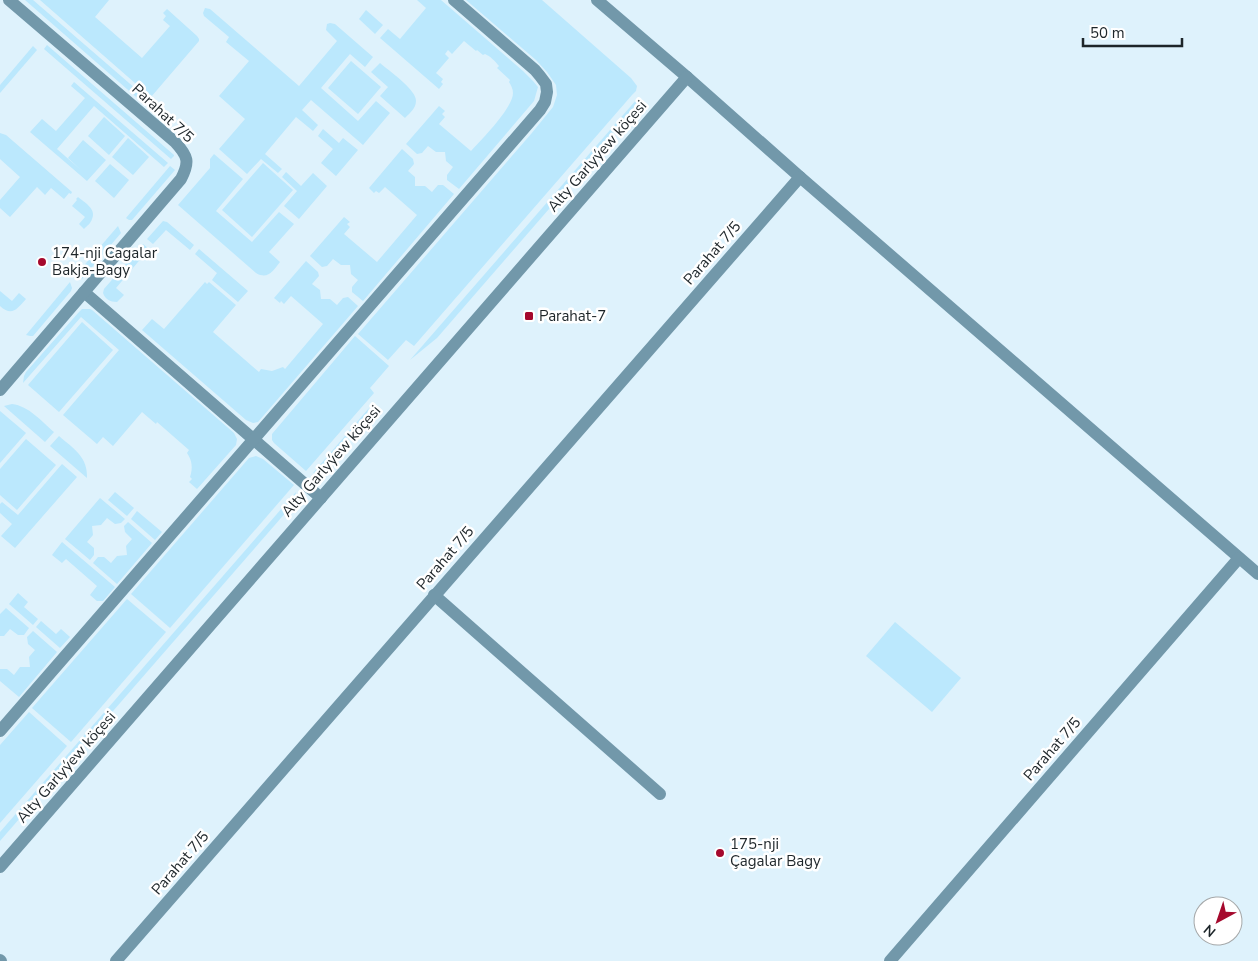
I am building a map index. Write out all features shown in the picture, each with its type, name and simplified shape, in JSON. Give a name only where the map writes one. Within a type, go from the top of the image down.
[{"type":"street","name":"Parahat 7/5","points":[[0,390],[181,179],[186,170],[187,160],[175,142],[9,0]]},
{"type":"street","points":[[0,731],[545,102],[546,84],[536,70],[454,0]]},
{"type":"street","points":[[597,0],[1258,574]]},
{"type":"street","name":"Alty Garlyýew köçesi","points":[[0,867],[687,77]]},
{"type":"street","name":"Parahat 7/5","points":[[116,961],[800,177]]},
{"type":"street","points":[[84,292],[321,498]]},
{"type":"street","name":"Parahat 7/5","points":[[890,961],[1239,558]]},
{"type":"street","points":[[434,595],[660,794]]},
{"type":"shaded area","points":[[25,0],[33,0],[151,102],[143,103]]},
{"type":"shaded area","points":[[40,0],[109,0],[95,17],[142,58],[170,26],[163,20],[166,16],[163,13],[167,9],[197,36],[199,41],[151,97]]},
{"type":"shaded area","points":[[417,0],[441,0],[523,71],[538,87],[534,101],[459,189],[447,180],[447,175],[453,167],[446,161],[445,152],[436,152],[428,146],[422,153],[417,154],[406,144],[439,106],[445,111],[442,114],[445,117],[439,124],[471,151],[489,132],[508,107],[512,99],[513,90],[509,82],[510,80],[497,68],[499,66],[494,61],[487,55],[476,51],[464,41],[452,54],[448,50],[445,54],[449,58],[436,73],[443,79],[441,82],[443,84],[439,89],[380,38],[388,29],[400,39],[426,8]]},
{"type":"shaded area","points":[[466,0],[542,0],[631,78],[637,86],[636,91],[414,346],[406,340],[388,360],[358,334],[531,134],[553,107],[557,95],[556,85],[536,60]]},
{"type":"shaded area","points":[[205,8],[210,9],[299,86],[337,41],[326,30],[327,24],[335,24],[373,57],[365,67],[350,54],[321,88],[358,121],[376,101],[390,113],[363,145],[311,100],[302,110],[318,125],[313,131],[296,117],[265,154],[282,169],[278,173],[261,159],[247,174],[219,149],[245,119],[219,96],[249,61],[226,42],[229,37],[204,16]]},
{"type":"shaded area","points":[[366,10],[383,25],[375,34],[359,19]]},
{"type":"shaded area","points":[[47,45],[174,156],[171,159],[44,49]]},
{"type":"shaded area","points":[[33,46],[37,50],[0,93],[0,85]]},
{"type":"shaded area","points":[[351,61],[381,87],[358,114],[328,88]]},
{"type":"shaded area","points":[[380,63],[407,86],[415,96],[415,106],[405,118],[380,96],[388,87],[371,72]]},
{"type":"shaded area","points":[[74,82],[168,163],[164,167],[94,106],[57,149],[81,170],[68,158],[83,140],[106,160],[87,181],[30,132],[42,119],[56,131],[85,98],[71,86]]},
{"type":"shaded area","points":[[637,99],[641,103],[437,338],[410,360]]},
{"type":"shaded area","points":[[104,117],[125,136],[109,155],[88,136]]},
{"type":"shaded area","points":[[323,129],[339,143],[343,138],[358,150],[336,176],[321,163],[333,149],[318,136]]},
{"type":"shaded area","points":[[0,133],[6,135],[72,192],[71,194],[69,193],[64,199],[51,188],[45,195],[37,187],[10,217],[0,208],[0,200],[20,177],[0,159]]},
{"type":"shaded area","points":[[128,138],[149,157],[133,175],[112,157]]},
{"type":"shaded area","points":[[402,149],[413,159],[414,164],[408,171],[415,177],[415,186],[425,186],[432,192],[438,185],[443,185],[454,194],[363,301],[352,292],[352,287],[358,280],[351,274],[350,265],[341,265],[333,259],[327,266],[322,267],[310,256],[344,217],[350,222],[347,224],[350,227],[344,234],[377,262],[417,215],[385,187],[379,193],[376,191],[374,193],[369,188]]},
{"type":"shaded area","points":[[214,154],[243,179],[216,211],[252,242],[279,212],[294,224],[269,252],[280,262],[270,274],[264,276],[256,273],[178,205],[210,168],[210,159]]},
{"type":"shaded area","points":[[263,163],[293,190],[252,237],[222,210]]},
{"type":"shaded area","points":[[110,164],[129,180],[114,198],[95,181]]},
{"type":"shaded area","points":[[170,166],[175,170],[132,220],[126,218]]},
{"type":"shaded area","points":[[286,172],[301,186],[313,173],[327,186],[299,219],[284,206],[297,191],[282,177]]},
{"type":"shaded area","points":[[78,197],[93,212],[89,224],[84,229],[79,224],[85,217],[72,206]]},
{"type":"shaded area","points":[[163,221],[167,222],[194,245],[190,250],[166,230],[153,244],[147,239]]},
{"type":"shaded area","points":[[118,226],[121,233],[82,279],[74,277]]},
{"type":"shaded area","points":[[143,244],[149,249],[116,288],[124,295],[117,302],[108,300],[103,293],[104,289]]},
{"type":"shaded area","points":[[199,249],[248,291],[238,302],[212,280],[217,273],[195,254]]},
{"type":"shaded area","points":[[306,261],[318,272],[319,276],[312,284],[320,290],[321,299],[330,299],[337,305],[343,298],[348,297],[358,306],[258,422],[253,423],[246,420],[142,330],[152,319],[164,329],[205,282],[207,284],[209,282],[236,305],[213,332],[259,372],[261,369],[272,371],[283,367],[285,369],[323,324],[291,296],[284,304],[274,298]]},
{"type":"shaded area","points":[[70,282],[71,291],[33,336],[26,335]]},
{"type":"shaded area","points":[[0,291],[12,301],[19,293],[26,299],[17,309],[8,311],[0,306]]},
{"type":"shaded area","points":[[82,309],[92,310],[234,433],[237,439],[236,445],[197,489],[189,482],[192,479],[190,477],[192,467],[187,453],[189,450],[157,422],[156,424],[142,412],[113,446],[103,437],[97,444],[63,415],[119,350],[81,317],[23,383],[26,372]]},
{"type":"shaded area","points":[[82,322],[113,350],[59,412],[28,385]]},
{"type":"shaded area","points":[[355,336],[389,366],[370,388],[374,393],[306,471],[274,443],[272,434]]},
{"type":"shaded area","points":[[12,404],[29,411],[54,432],[45,442],[4,406]]},
{"type":"shaded area","points":[[369,408],[362,425],[322,471],[313,473]]},
{"type":"shaded area","points":[[0,411],[26,433],[0,463]]},
{"type":"shaded area","points":[[59,436],[75,449],[83,459],[87,478],[50,446]]},
{"type":"shaded area","points":[[26,439],[56,465],[17,510],[0,495],[0,469]]},
{"type":"shaded area","points":[[256,456],[263,459],[294,485],[170,628],[131,594],[249,458]]},
{"type":"shaded area","points":[[62,464],[77,477],[15,548],[1,536],[12,524],[0,513],[0,504],[2,502],[18,515]]},
{"type":"shaded area","points":[[115,492],[134,508],[127,516],[108,500]]},
{"type":"shaded area","points":[[296,492],[294,503],[0,841],[0,832]]},
{"type":"shaded area","points":[[100,498],[125,519],[121,523],[115,524],[107,518],[101,525],[92,526],[93,535],[87,542],[94,548],[94,555],[90,560],[65,539]]},
{"type":"shaded area","points":[[137,511],[162,532],[155,540],[131,519]]},
{"type":"shaded area","points":[[128,522],[152,543],[117,584],[93,563],[98,557],[104,557],[111,563],[117,556],[127,555],[126,546],[132,539],[125,532],[124,526]]},
{"type":"shaded area","points":[[62,542],[115,587],[103,601],[97,601],[90,595],[97,586],[66,559],[62,563],[52,555]]},
{"type":"shaded area","points":[[18,593],[28,602],[24,607],[38,619],[33,625],[9,604]]},
{"type":"shaded area","points":[[127,599],[166,632],[71,742],[32,708]]},
{"type":"shaded area","points":[[6,608],[29,628],[24,635],[18,635],[10,629],[4,636],[0,636],[0,614]]},
{"type":"shaded area","points":[[41,621],[56,634],[61,629],[70,637],[60,648],[36,627]]},
{"type":"shaded area","points":[[895,622],[961,678],[932,712],[866,656]]},
{"type":"shaded area","points":[[33,631],[57,652],[19,697],[0,681],[0,669],[7,669],[14,675],[20,667],[30,667],[29,657],[35,650],[28,644],[27,637]]},
{"type":"shaded area","points":[[29,712],[67,746],[0,823],[0,745]]},
{"type":"place","name":"174-nji Cagalar Bakja-Bagy","points":[[42,262]]},
{"type":"place","name":"Parahat-7","points":[[529,316]]},
{"type":"place","name":"175-nji Çagalar Bagy","points":[[720,853]]}]
